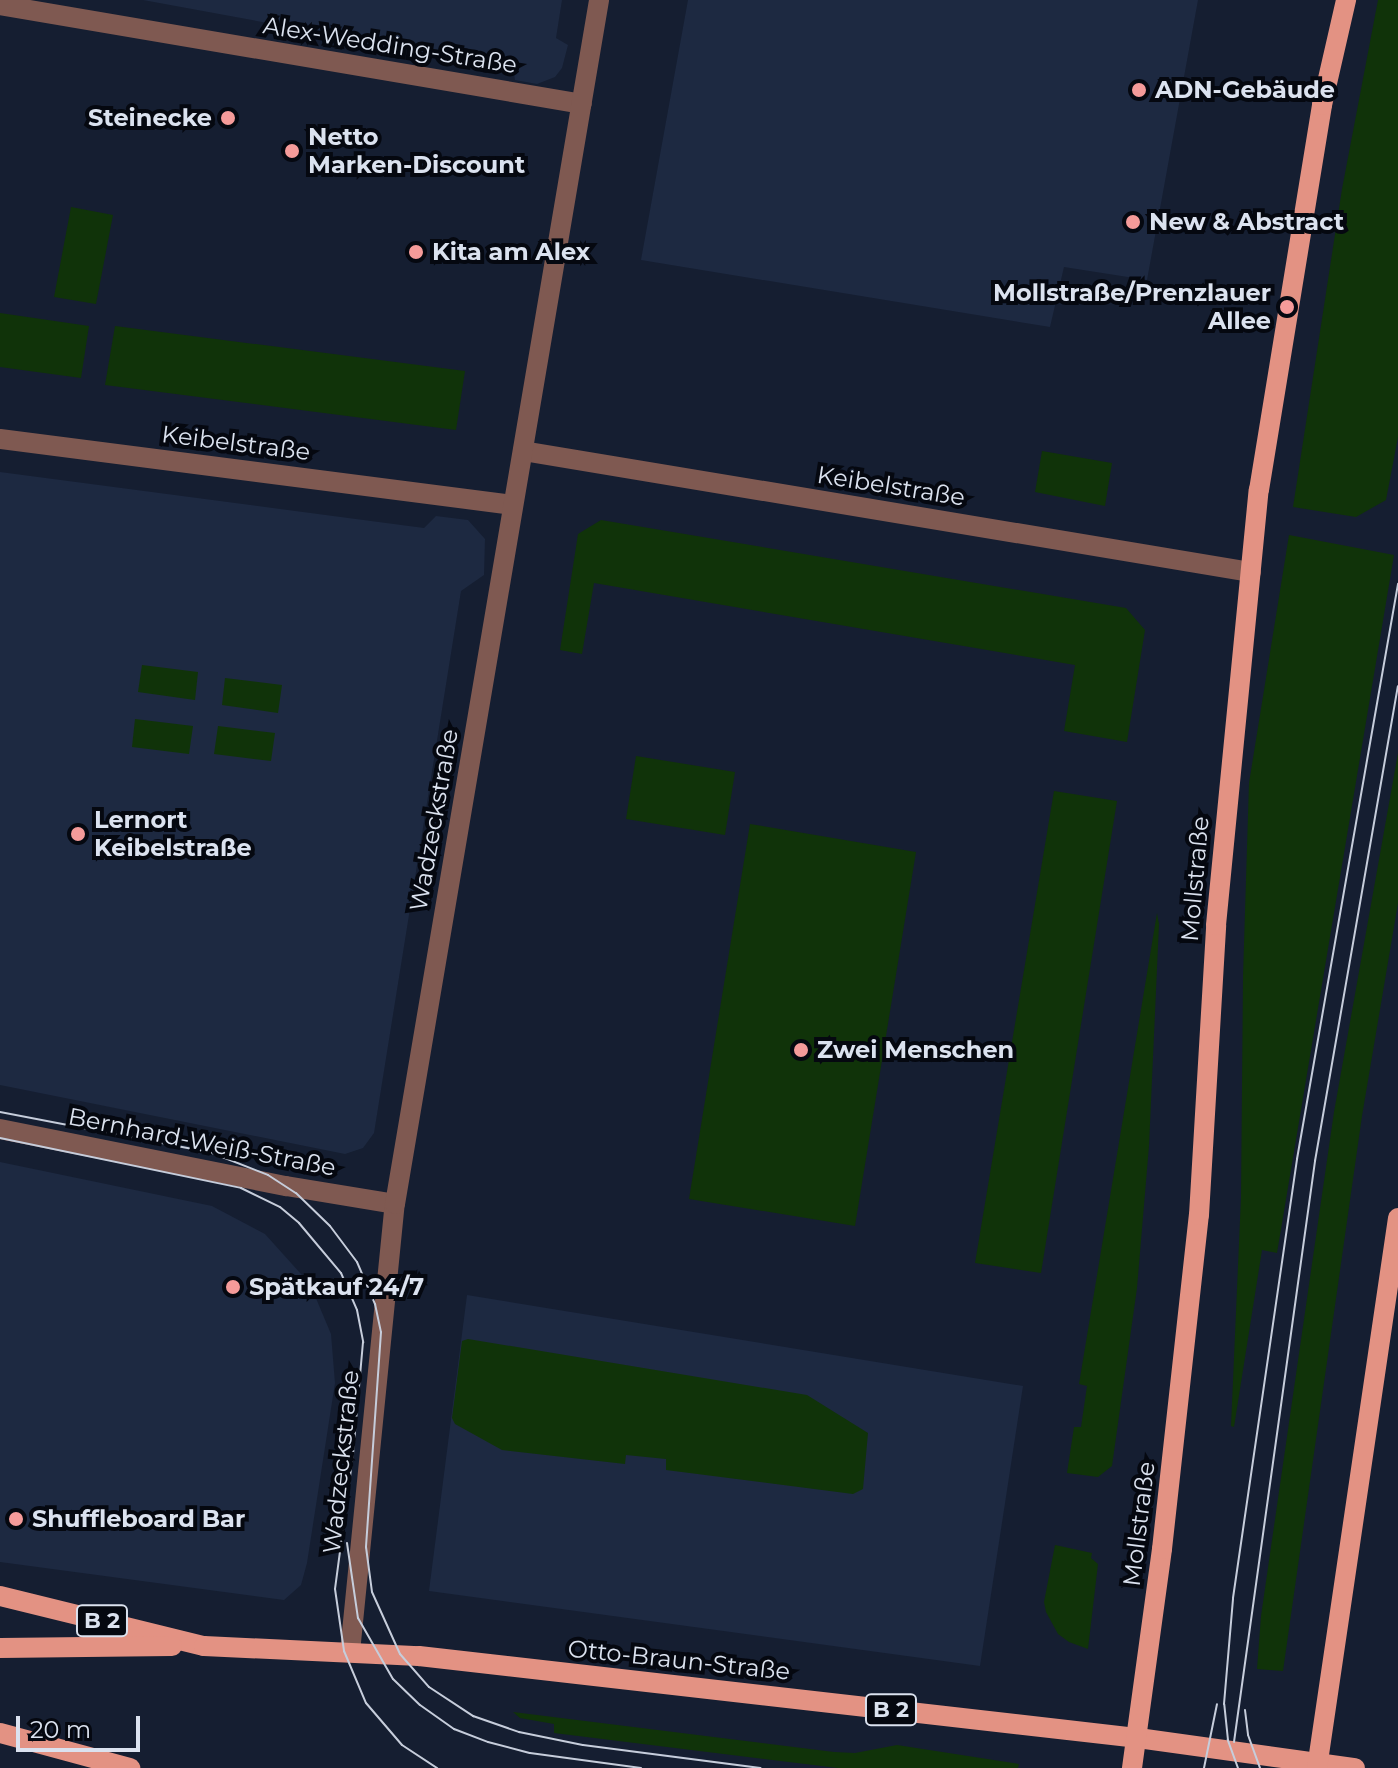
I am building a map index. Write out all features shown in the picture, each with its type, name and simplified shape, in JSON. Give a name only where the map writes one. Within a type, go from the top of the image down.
[{"type":"main road","name":"Mollstraße","points":[[1132,1768],[1199,1215],[1216,925],[1259,490],[1322,105],[1346,0]]},
{"type":"main road","points":[[1317,1765],[1398,1218]]},
{"type":"main road","name":"Otto-Braun-Straße","points":[[0,1596],[204,1646],[419,1656],[1138,1738],[1355,1768]]},
{"type":"main road","points":[[0,1648],[204,1646]]},
{"type":"main road","points":[[0,1733],[130,1768]]},
{"type":"street","name":"Wadzeckstraße","points":[[350,1652],[395,1204],[599,0]]},
{"type":"street","name":"Alex-Wedding-Straße","points":[[0,5],[582,104]]},
{"type":"street","name":"Keibelstraße","points":[[0,439],[513,505]]},
{"type":"street","name":"Keibelstraße","points":[[523,451],[1251,572]]},
{"type":"street","name":"Bernhard-Weiß-Straße","points":[[0,1129],[286,1186],[395,1204]]},
{"type":"shaded area","points":[[143,0],[562,0],[556,38],[568,45],[562,68],[555,77],[537,84],[515,80],[513,68]]},
{"type":"shaded area","points":[[688,0],[1198,0],[1147,280],[1064,267],[1050,327],[641,260]]},
{"type":"shaded area","points":[[0,472],[424,528],[436,516],[468,520],[485,539],[484,575],[461,591],[374,1133],[363,1148],[345,1154],[0,1085]]},
{"type":"shaded area","points":[[0,1162],[212,1206],[265,1234],[310,1284],[331,1334],[335,1383],[307,1563],[301,1585],[284,1600],[0,1562]]},
{"type":"shaded area","points":[[467,1295],[1023,1386],[980,1666],[429,1591]]},
{"type":"green space","points":[[1378,0],[1398,0],[1398,437],[1386,500],[1356,517],[1293,507],[1342,189]]},
{"type":"green space","points":[[71,207],[113,215],[96,304],[54,297]]},
{"type":"green space","points":[[0,313],[89,326],[81,378],[0,367]]},
{"type":"green space","points":[[115,326],[465,371],[456,430],[105,385]]},
{"type":"green space","points":[[1042,451],[1112,463],[1105,506],[1035,492]]},
{"type":"green space","points":[[601,520],[1126,608],[1145,630],[1127,742],[1064,731],[1075,665],[594,583],[582,654],[560,650],[578,534]]},
{"type":"green space","points":[[1289,535],[1394,555],[1277,1253],[1262,1250],[1234,1427],[1231,1426],[1241,1197],[1249,783]]},
{"type":"green space","points":[[142,665],[198,672],[195,700],[138,692]]},
{"type":"green space","points":[[225,678],[282,685],[278,713],[222,705]]},
{"type":"green space","points":[[135,719],[193,726],[189,754],[132,747]]},
{"type":"green space","points":[[218,726],[275,733],[271,761],[214,754]]},
{"type":"green space","points":[[1398,753],[1398,903],[1362,1116],[1283,1671],[1257,1669],[1261,1616],[1334,1112]]},
{"type":"green space","points":[[636,756],[735,772],[725,835],[626,819]]},
{"type":"green space","points":[[1054,791],[1117,801],[1041,1273],[975,1263]]},
{"type":"green space","points":[[750,824],[916,852],[855,1226],[689,1199]]},
{"type":"green space","points":[[1157,913],[1149,1146],[1137,1288],[1112,1466],[1098,1477],[1067,1473],[1074,1427],[1081,1427],[1087,1386],[1079,1384]]},
{"type":"green space","points":[[468,1339],[807,1395],[868,1433],[863,1489],[853,1494],[666,1470],[666,1459],[626,1455],[625,1464],[502,1450],[455,1424],[452,1418],[462,1341]]},
{"type":"green space","points":[[1055,1545],[1092,1553],[1091,1558],[1098,1564],[1088,1649],[1058,1634],[1046,1612],[1044,1602]]},
{"type":"green space","points":[[513,1712],[834,1752],[855,1753],[897,1745],[1019,1764],[1018,1768],[838,1768],[554,1733],[554,1724],[520,1718]]},
{"type":"tram line","points":[[1238,1768],[1228,1740],[1224,1704],[1233,1598],[1297,1159],[1398,584]]},
{"type":"tram line","points":[[1234,1742],[1315,1161],[1398,686]]},
{"type":"tram line","points":[[0,1112],[212,1153],[268,1175],[296,1193],[330,1226],[357,1262],[375,1304],[381,1332],[366,1547],[372,1592],[400,1654],[429,1687],[473,1716],[519,1732],[583,1745],[761,1768]]},
{"type":"tram line","points":[[0,1138],[241,1188],[280,1207],[299,1223],[341,1273],[357,1310],[363,1342],[353,1454],[335,1589],[344,1651],[366,1703],[402,1745],[437,1768]]},
{"type":"tram line","points":[[347,1543],[358,1618],[393,1679],[420,1705],[454,1729],[488,1742],[530,1753],[641,1768]]},
{"type":"tram line","points":[[1204,1768],[1217,1704]]},
{"type":"tram line","points":[[1245,1710],[1248,1735],[1260,1768]]},
{"type":"place","name":"ADN-Gebäude","points":[[1139,90]]},
{"type":"place","name":"Steinecke","points":[[228,118]]},
{"type":"place","name":"Netto Marken-Discount","points":[[292,151]]},
{"type":"place","name":"New & Abstract","points":[[1133,222]]},
{"type":"place","name":"Kita am Alex","points":[[416,252]]},
{"type":"place","name":"Mollstraße/Prenzlauer Allee","points":[[1287,307]]},
{"type":"place","name":"Lernort Keibelstraße","points":[[78,834]]},
{"type":"place","name":"Zwei Menschen","points":[[801,1050]]},
{"type":"place","name":"Spätkauf 24/7","points":[[233,1287]]},
{"type":"place","name":"Shuffleboard Bar","points":[[16,1519]]}]
